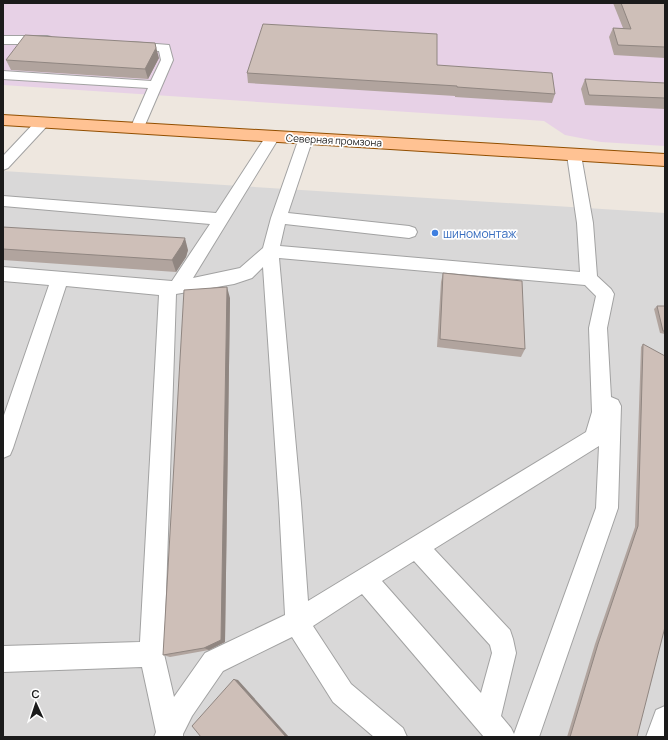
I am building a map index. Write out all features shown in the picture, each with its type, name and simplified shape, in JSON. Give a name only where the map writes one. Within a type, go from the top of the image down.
[{"type":"main road","name":"Северная промзона","points":[[3,120],[665,160]]},
{"type":"lane","points":[[3,40],[28,39],[59,41]]},
{"type":"lane","points":[[120,45],[165,48],[167,60],[137,128]]},
{"type":"lane","points":[[3,75],[156,85]]},
{"type":"lane","points":[[3,165],[42,123]]},
{"type":"lane","points":[[169,736],[152,654],[173,288],[221,219],[273,136]]},
{"type":"lane","points":[[306,138],[279,218],[270,251],[290,503],[297,622],[342,693],[394,737]]},
{"type":"lane","points":[[574,155],[585,223],[589,279]]},
{"type":"lane","points":[[3,201],[221,219]]},
{"type":"lane","points":[[279,218],[409,232]]},
{"type":"lane","points":[[3,274],[173,288],[234,277],[246,273],[270,251],[589,279],[605,294],[598,328],[602,412],[594,438],[364,579],[297,622],[214,662],[183,707],[169,736]]},
{"type":"lane","points":[[3,448],[60,279]]},
{"type":"lane","points":[[526,737],[607,508],[612,368],[598,328]]},
{"type":"lane","points":[[416,547],[500,640],[504,654],[494,728]]},
{"type":"lane","points":[[364,579],[494,728]]},
{"type":"lane","points":[[3,659],[152,654]]},
{"type":"lane","points":[[659,737],[665,719]]},
{"type":"shaded area","points":[[3,3],[665,3],[665,146],[601,142],[565,135],[544,121],[3,85]]},
{"type":"shaded area","points":[[3,171],[665,213],[665,737],[3,737]]},
{"type":"building","points":[[621,3],[665,3],[665,47],[618,45],[613,28],[631,29]]},
{"type":"building","points":[[263,24],[437,34],[437,65],[552,73],[555,94],[457,86],[247,73]]},
{"type":"building","points":[[25,35],[155,43],[156,48],[145,69],[6,60]]},
{"type":"building","points":[[585,79],[665,83],[665,98],[589,95]]},
{"type":"building","points":[[3,227],[185,238],[172,260],[3,249]]},
{"type":"building","points":[[443,273],[522,281],[525,349],[440,339]]},
{"type":"building","points":[[227,287],[221,640],[204,648],[163,655],[184,290]]},
{"type":"building","points":[[657,306],[665,306],[665,331],[663,331]]},
{"type":"building","points":[[643,344],[665,356],[665,627],[637,737],[570,737],[598,644],[638,526]]},
{"type":"building","points":[[234,679],[286,737],[201,737],[192,726]]},
{"type":"place","name":"шиномонтаж","points":[[435,233]]}]
